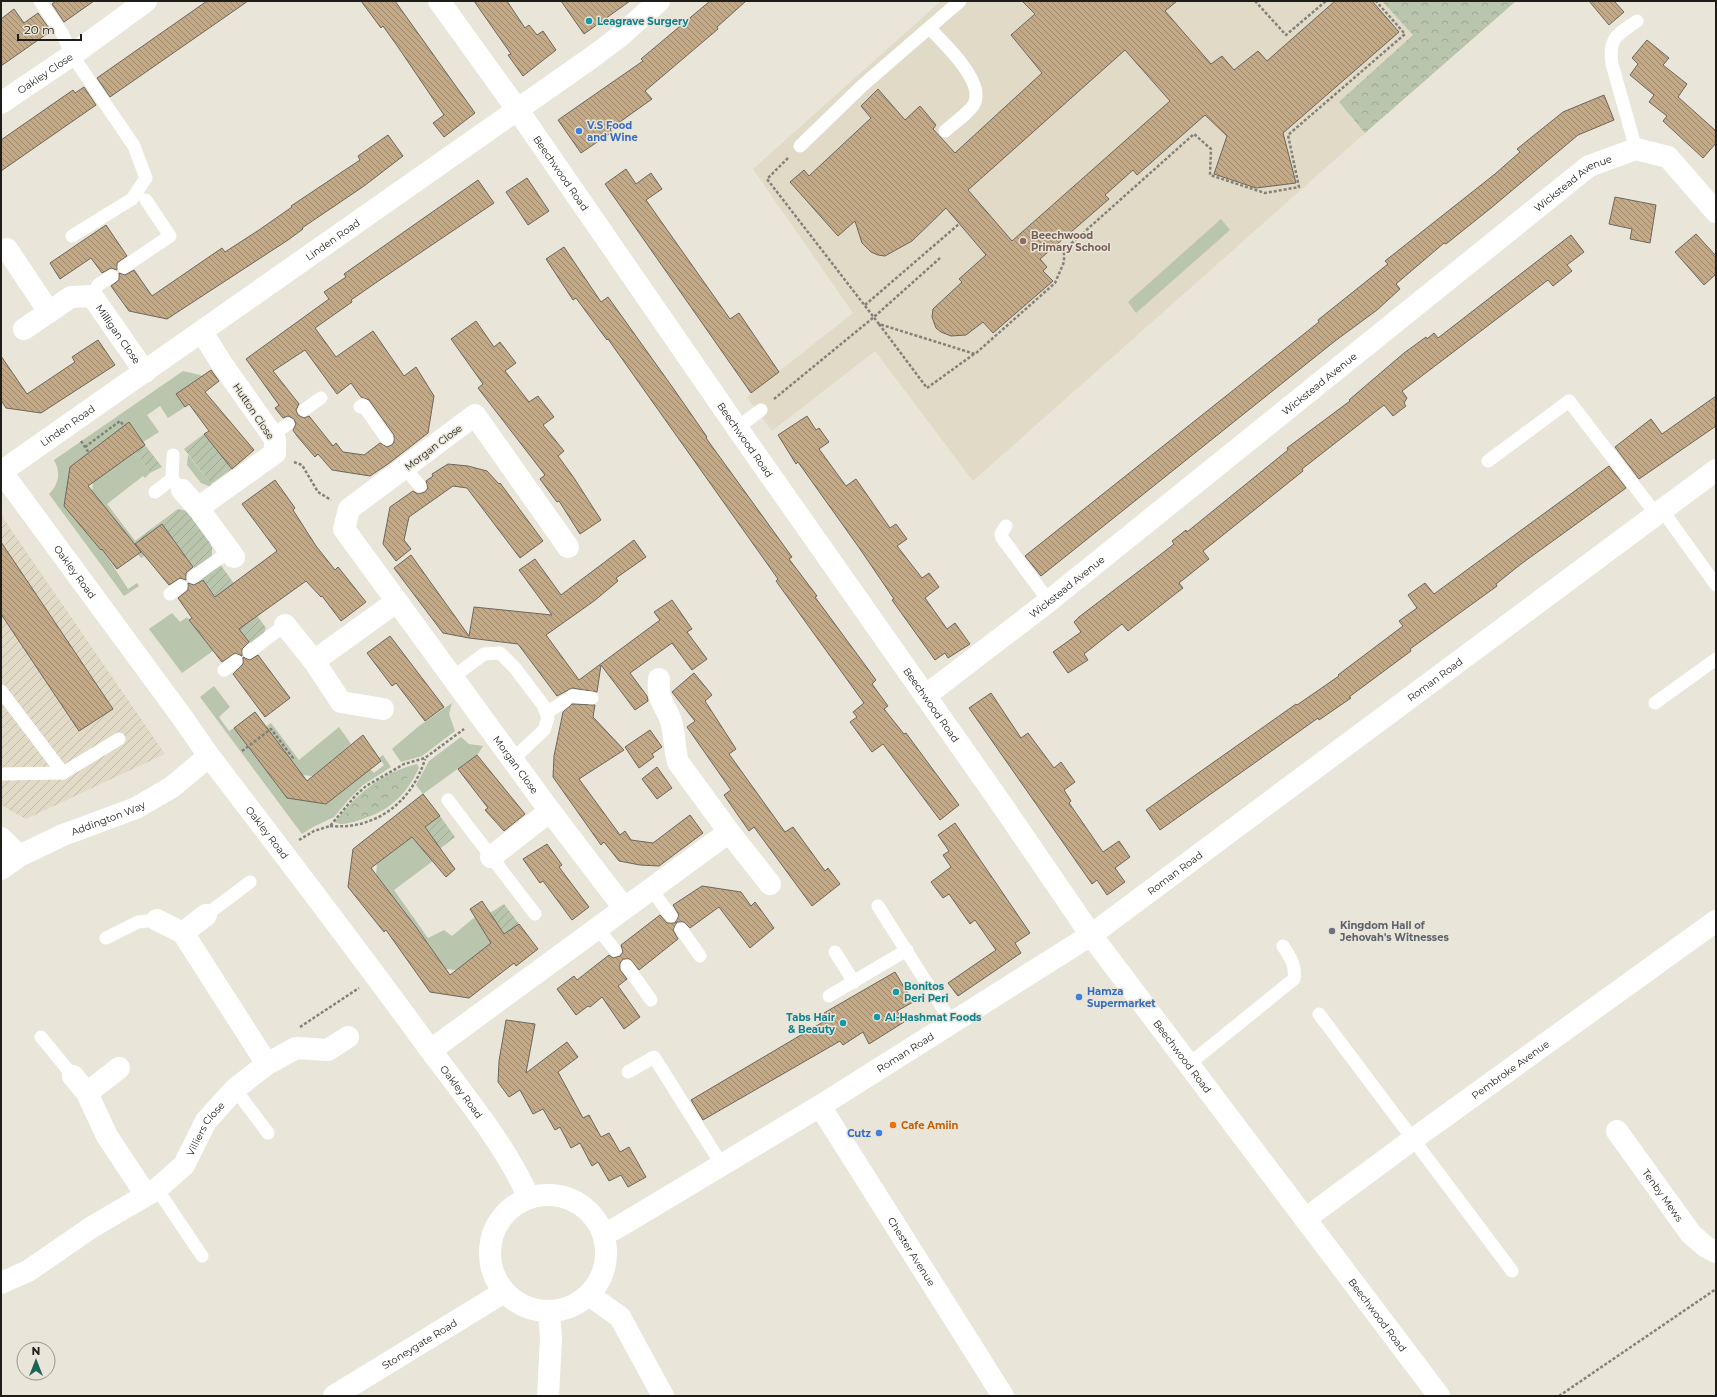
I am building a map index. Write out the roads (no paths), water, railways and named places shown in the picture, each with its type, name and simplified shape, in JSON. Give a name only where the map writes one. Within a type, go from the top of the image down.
[{"type":"street","name":"Oakley Close","points":[[1,103],[72,55],[146,1]]},
{"type":"street","name":"Beechwood Road","points":[[439,1],[517,109],[737,428],[1000,802],[1091,935],[1439,1396]]},
{"type":"street","name":"Linden Road","points":[[1,471],[202,332],[619,37],[659,1]]},
{"type":"street","points":[[1636,149],[1668,157],[1716,212]]},
{"type":"street","name":"Wickstead Avenue","points":[[924,696],[1049,601],[1589,166],[1636,149]]},
{"type":"street","points":[[7,249],[49,312]]},
{"type":"street","name":"Milligan Close","points":[[24,329],[71,297],[92,296],[145,372]]},
{"type":"street","name":"Hutton Close","points":[[198,508],[278,437],[222,364],[202,332]]},
{"type":"street","name":"Morgan Close","points":[[568,547],[475,415],[404,463],[349,509],[344,529],[396,602],[482,715],[550,811],[624,908]]},
{"type":"street","name":"Roman Road","points":[[605,1234],[820,1106],[1091,935],[1716,470]]},
{"type":"street","name":"Oakley Road","points":[[1,471],[209,756],[377,976],[431,1050],[501,1148],[519,1176],[529,1198]]},
{"type":"street","points":[[177,485],[198,508],[232,554]]},
{"type":"street","points":[[314,661],[396,602]]},
{"type":"street","points":[[285,625],[314,661],[341,702],[383,709]]},
{"type":"street","points":[[659,679],[658,694],[671,721],[675,752],[678,762],[729,832],[770,884]]},
{"type":"street","name":"Addington Way","points":[[1,869],[19,856],[63,835],[136,808],[172,787],[209,756]]},
{"type":"street","points":[[490,857],[550,811]]},
{"type":"street","points":[[431,1050],[729,832]]},
{"type":"street","points":[[1,838],[19,856]]},
{"type":"street","points":[[183,933],[206,915]]},
{"type":"street","points":[[157,920],[183,933],[267,1064]]},
{"type":"street","name":"Pembroke Avenue","points":[[1305,1219],[1716,921]]},
{"type":"street","name":"Villiers Close","points":[[1,1283],[28,1271],[92,1227],[151,1192],[184,1165],[206,1121],[235,1088],[267,1064],[296,1048],[328,1050],[348,1036]]},
{"type":"street","points":[[86,1093],[119,1068]]},
{"type":"street","points":[[72,1076],[86,1093],[107,1136],[151,1192]]},
{"type":"street","name":"Chester Avenue","points":[[820,1106],[1003,1396]]},
{"type":"street","name":"Tenby Mews","points":[[1617,1131],[1691,1234],[1706,1248],[1716,1252]]},
{"type":"street","points":[[547,1194],[565,1197],[582,1205],[595,1218],[605,1234],[605,1266],[599,1281],[589,1295],[578,1304],[549,1312],[532,1310],[517,1303],[504,1292],[494,1275],[489,1257],[491,1238],[499,1221],[512,1207],[529,1198],[547,1194]]},
{"type":"street","name":"Stoneygate Road","points":[[334,1396],[504,1292]]},
{"type":"street","points":[[589,1295],[620,1316],[663,1396]]},
{"type":"street","points":[[548,1396],[551,1338],[549,1312]]},
{"type":"lane","points":[[40,1],[62,33],[72,55],[134,146],[146,178],[132,199],[72,236]]},
{"type":"lane","points":[[800,146],[863,85],[960,1]]},
{"type":"lane","points":[[1636,21],[1613,40],[1610,51],[1612,64],[1636,149]]},
{"type":"lane","points":[[929,28],[966,70],[974,84],[976,96],[974,104],[945,131]]},
{"type":"lane","points":[[124,267],[170,236],[146,200]]},
{"type":"lane","points":[[92,296],[98,285],[112,276]]},
{"type":"lane","points":[[304,410],[321,398]]},
{"type":"lane","points":[[1488,460],[1570,401],[1716,585]]},
{"type":"lane","points":[[360,407],[363,405],[387,439]]},
{"type":"lane","points":[[737,428],[762,410]]},
{"type":"lane","points":[[155,492],[177,485],[174,455]]},
{"type":"lane","points":[[404,463],[420,486]]},
{"type":"lane","points":[[1006,526],[1001,534],[1002,538],[1049,601]]},
{"type":"lane","points":[[193,577],[232,554]]},
{"type":"lane","points":[[170,594],[181,586]]},
{"type":"lane","points":[[248,652],[285,625]]},
{"type":"lane","points":[[453,677],[484,654],[500,653],[515,668],[543,705],[548,718],[544,730],[513,759]]},
{"type":"lane","points":[[1655,703],[1716,659]]},
{"type":"lane","points":[[224,670],[236,661]]},
{"type":"lane","points":[[1,691],[63,773]]},
{"type":"lane","points":[[546,713],[568,698],[592,698]]},
{"type":"lane","points":[[1,774],[63,773],[119,740]]},
{"type":"lane","points":[[448,800],[534,914]]},
{"type":"lane","points":[[206,915],[250,882]]},
{"type":"lane","points":[[651,889],[671,916]]},
{"type":"lane","points":[[878,906],[952,1023]]},
{"type":"lane","points":[[106,938],[138,922],[157,920]]},
{"type":"lane","points":[[597,928],[615,950]]},
{"type":"lane","points":[[681,929],[700,956]]},
{"type":"lane","points":[[1189,1064],[1294,979],[1295,970],[1292,960],[1283,946]]},
{"type":"lane","points":[[829,996],[907,950]]},
{"type":"lane","points":[[835,952],[854,982]]},
{"type":"lane","points":[[627,966],[651,1000]]},
{"type":"lane","points":[[1319,1014],[1412,1140],[1512,1271]]},
{"type":"lane","points":[[41,1037],[72,1076]]},
{"type":"lane","points":[[628,1072],[654,1057],[722,1165]]},
{"type":"lane","points":[[235,1088],[268,1134]]},
{"type":"lane","points":[[151,1192],[202,1256]]},
{"type":"place","name":"Leagrave Surgery","points":[[589,21]]},
{"type":"place","name":"V.S Food and Wine","points":[[579,131]]},
{"type":"place","name":"Beechwood Primary School","points":[[1023,241]]},
{"type":"place","name":"Kingdom Hall of Jehovah's Witnesses","points":[[1332,931]]},
{"type":"place","name":"Bonitos Peri Peri","points":[[896,992]]},
{"type":"place","name":"Hamza Supermarket","points":[[1079,997]]},
{"type":"place","name":"Al-Hashmat Foods","points":[[877,1017]]},
{"type":"place","name":"Tabs Hair & Beauty","points":[[843,1023]]},
{"type":"place","name":"Cafe Amiin","points":[[893,1125]]},
{"type":"place","name":"Cutz","points":[[879,1133]]}]
